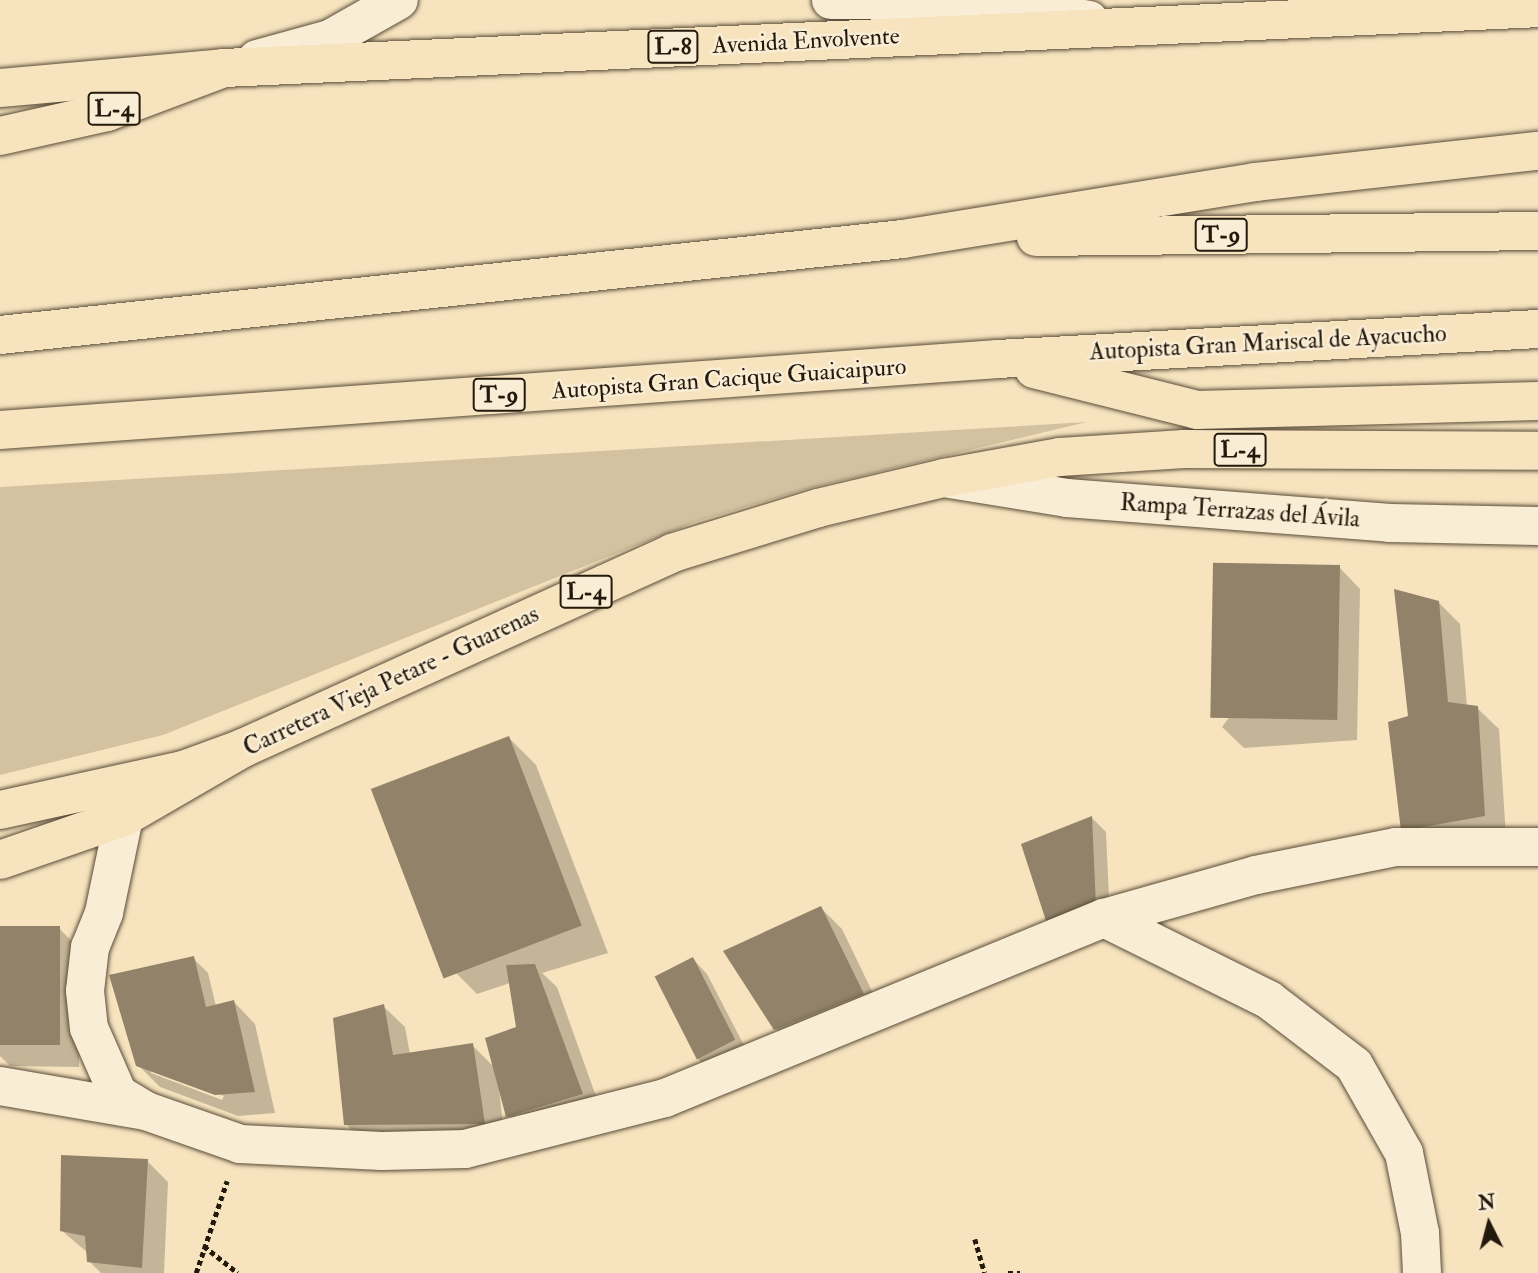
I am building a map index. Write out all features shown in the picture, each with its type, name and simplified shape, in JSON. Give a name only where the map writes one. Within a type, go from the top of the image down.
[{"type":"main road","name":"Avenida Envolvente","points":[[0,136],[107,112],[224,68],[1538,8]]},
{"type":"main road","points":[[0,88],[224,68]]},
{"type":"main road","points":[[903,239],[1255,182],[1538,151]]},
{"type":"main road","name":"T-9","points":[[0,335],[903,239],[1538,231]]},
{"type":"main road","name":"Autopista Gran Mariscal de Ayacucho","points":[[998,359],[1538,328]]},
{"type":"main road","points":[[998,359],[1197,410],[1538,401]]},
{"type":"main road","name":"Autopista Gran Cacique Guaicaipuro","points":[[0,430],[998,359]]},
{"type":"main road","name":"Carretera Vieja Petare - Guarenas","points":[[0,860],[124,817],[243,748],[672,553],[818,508],[944,478],[1059,457],[1184,449],[1538,451]]},
{"type":"main road","points":[[0,810],[183,770],[243,748]]},
{"type":"street","points":[[224,68],[330,39],[399,0]]},
{"type":"street","points":[[831,0],[973,0],[1122,26]]},
{"type":"street","name":"Rampa Terrazas del Ávila","points":[[944,478],[1067,498],[1390,523],[1538,526]]},
{"type":"street","points":[[124,817],[104,913],[90,947],[85,991],[89,1028],[118,1094],[146,1111]]},
{"type":"street","points":[[0,1086],[146,1111],[240,1144],[382,1151],[465,1149],[527,1137],[666,1098],[1104,918],[1256,875],[1396,847],[1538,847]]},
{"type":"street","points":[[1104,918],[1269,1000],[1354,1065],[1404,1153],[1420,1233],[1422,1273]]},
{"type":"path","points":[[196,1273],[240,1144]]},
{"type":"path","points":[[975,1239],[985,1273]]},
{"type":"path","points":[[204,1246],[239,1273]]},
{"type":"path","points":[[1008,1273],[1020,1273]]},
{"type":"shaded area","points":[[1087,422],[810,488],[695,522],[163,735],[0,775],[0,487]]},
{"type":"building","points":[[1213,563],[1340,565],[1337,720],[1210,718]]},
{"type":"building","points":[[1394,589],[1439,601],[1448,702],[1478,706],[1485,816],[1401,831],[1388,722],[1408,716]]},
{"type":"building","points":[[509,736],[582,926],[444,979],[371,789]]},
{"type":"building","points":[[1092,816],[1096,907],[1048,927],[1021,844]]},
{"type":"building","points":[[821,906],[864,994],[774,1030],[723,951]]},
{"type":"building","points":[[0,926],[60,926],[60,1045],[0,1045]]},
{"type":"building","points":[[194,956],[206,1007],[234,1000],[255,1092],[215,1095],[136,1066],[109,975]]},
{"type":"building","points":[[693,957],[735,1040],[697,1059],[655,977]]},
{"type":"building","points":[[535,964],[583,1094],[506,1117],[485,1038],[516,1027],[506,965]]},
{"type":"building","points":[[384,1004],[393,1055],[473,1043],[485,1124],[344,1125],[333,1018]]},
{"type":"building","points":[[61,1155],[148,1159],[142,1268],[87,1262],[85,1236],[60,1231]]}]
